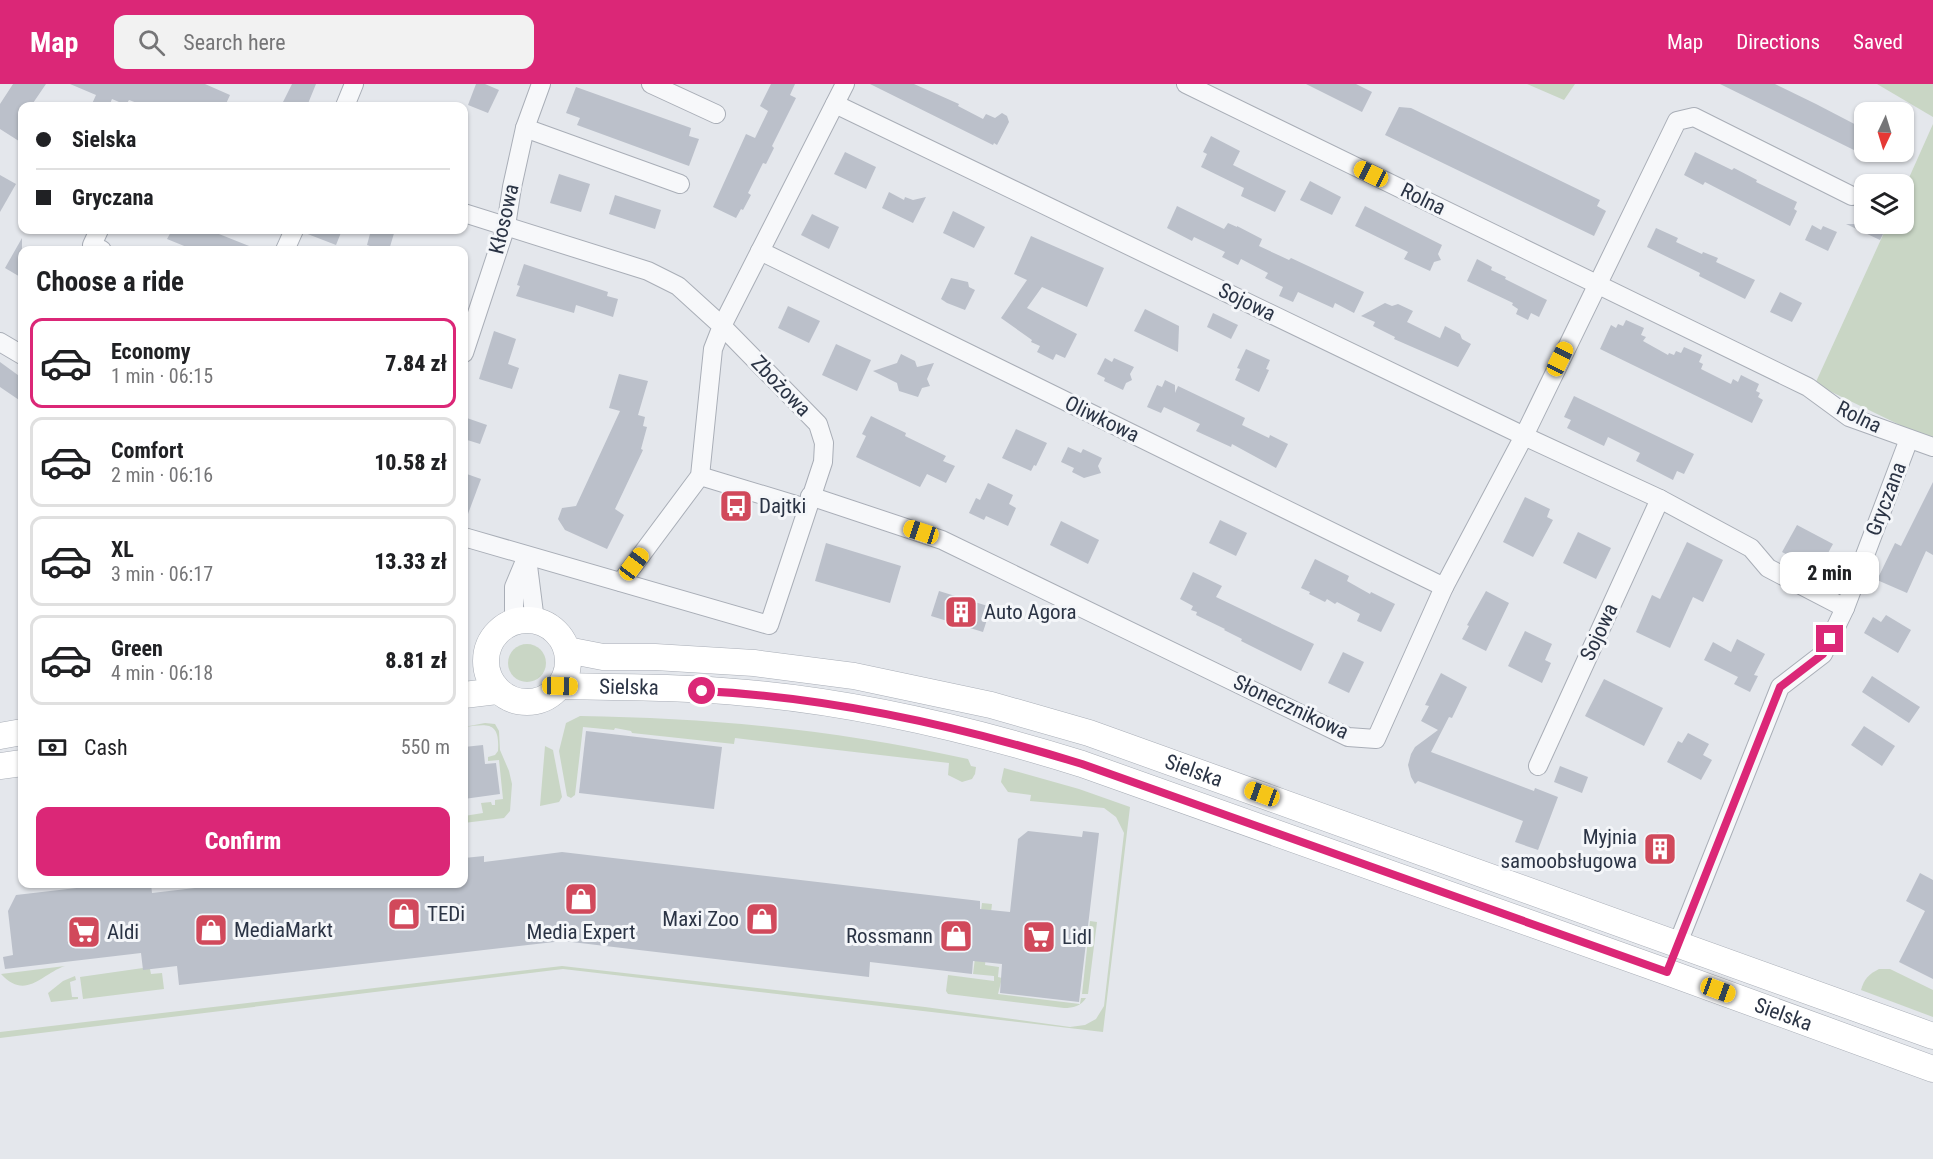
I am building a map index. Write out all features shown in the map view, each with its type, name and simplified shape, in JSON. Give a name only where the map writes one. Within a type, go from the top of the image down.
[{"type":"main road","points":[[525,621],[555,631],[567,650],[566,675],[560,686],[551,695],[530,703],[507,698],[497,691],[489,680],[485,668],[474,658],[495,634],[525,621]]},
{"type":"main road","name":"Sielska","points":[[567,650],[603,657],[655,657],[754,663],[854,676],[991,705],[1089,733],[1933,1036]]},
{"type":"main road","name":"Sielska","points":[[560,686],[748,693],[854,708],[986,735],[1082,764],[1933,1069]]},
{"type":"main road","points":[[468,695],[497,691]]},
{"type":"main road","points":[[0,736],[18,733]]},
{"type":"main road","points":[[0,766],[18,764]]},
{"type":"main road","points":[[1667,972],[1678,943]]},
{"type":"street","points":[[347,102],[354,84]]},
{"type":"street","name":"Kłosowa","points":[[468,341],[506,226],[525,128],[541,84]]},
{"type":"street","points":[[651,84],[716,114]]},
{"type":"street","points":[[468,538],[621,582],[700,476],[713,349],[722,326],[845,84]]},
{"type":"street","name":"Rolna","points":[[1186,84],[1808,387],[1849,417],[1933,447]]},
{"type":"street","name":"Sojowa","points":[[835,104],[1524,436],[1660,499],[1751,548],[1768,568],[1845,608]]},
{"type":"street","points":[[1596,283],[1677,121],[1694,117],[1852,196]]},
{"type":"street","points":[[525,128],[680,184]]},
{"type":"street","name":"Zbożowa","points":[[468,214],[648,271],[678,286],[722,326],[818,424],[824,443],[822,462],[769,625],[621,582]]},
{"type":"street","name":"Oliwkowa","points":[[760,251],[1444,587]]},
{"type":"street","name":"Słonecznikowa","points":[[700,476],[808,502],[942,540],[1348,737],[1376,739],[1444,587],[1524,436],[1596,283]]},
{"type":"street","points":[[0,342],[18,353]]},
{"type":"street","name":"Gryczana","points":[[1678,943],[1780,687],[1823,654],[1845,608],[1909,439]]},
{"type":"street","name":"Sojowa","points":[[1538,766],[1660,499]]},
{"type":"street","points":[[525,621],[527,556]]},
{"type":"green space","points":[[1527,84],[1575,84],[1564,100]]},
{"type":"green space","points":[[1877,84],[1933,84],[1933,117],[1914,106],[1914,102],[1908,102]]},
{"type":"green space","points":[[1933,124],[1933,441],[1815,384],[1883,234],[1914,234],[1914,174],[1911,174]]},
{"type":"green space","points":[[527,644],[540,650],[546,663],[540,676],[527,682],[514,676],[508,663],[514,650]]},
{"type":"green space","points":[[580,716],[679,719],[823,733],[968,759],[971,766],[976,767],[972,779],[962,782],[948,775],[949,763],[735,738],[734,744],[632,733],[615,728],[614,730],[583,727],[575,795],[571,798],[567,796],[559,751],[566,723]]},
{"type":"green space","points":[[485,723],[495,724],[499,731],[500,750],[512,784],[510,811],[504,818],[468,822],[468,815],[483,813],[481,803],[491,802],[495,805],[495,800],[503,799],[499,760],[488,761],[488,757],[495,755],[498,751],[497,734],[494,729],[486,725],[468,726]]},
{"type":"green space","points":[[545,746],[553,750],[562,797],[559,802],[540,806]]},
{"type":"green space","points":[[1004,768],[1079,789],[1130,807],[1103,1032],[563,969],[0,1038],[0,1032],[562,966],[925,1007],[1070,1027],[1085,1025],[1096,1019],[1104,1006],[1124,833],[1116,817],[1104,808],[1030,801],[1031,795],[1008,792],[1001,782]]},
{"type":"green space","points":[[982,903],[992,904],[985,965],[999,967],[998,977],[1002,978],[998,994],[1080,1004],[1081,998],[1086,998],[1084,1001],[1079,1005],[1071,1008],[1064,1008],[948,994],[946,991],[948,975],[994,981],[994,976],[973,974]]},
{"type":"green space","points":[[1090,921],[1097,922],[1088,994],[1082,994]]},
{"type":"green space","points":[[65,966],[26,985],[10,982],[1,974]]},
{"type":"green space","points":[[150,969],[151,974],[162,973],[164,989],[83,999],[80,977]]},
{"type":"green space","points":[[1879,969],[1890,969],[1933,990],[1933,1017],[1861,990],[1867,977]]},
{"type":"green space","points":[[75,976],[76,980],[70,982],[72,997],[78,997],[78,999],[51,1002],[48,993],[63,981]]},
{"type":"building","points":[[13,84],[46,84],[34,102],[18,102],[18,140],[0,129],[0,104]]},
{"type":"building","points":[[70,84],[205,84],[230,95],[227,102],[134,102],[129,100],[119,102],[112,99],[111,102],[93,102],[96,95]]},
{"type":"building","points":[[292,84],[316,84],[309,102],[283,102]]},
{"type":"building","points":[[476,84],[485,84],[499,90],[488,113],[468,105]]},
{"type":"building","points":[[771,84],[795,84],[790,95],[796,98],[772,146],[774,148],[766,164],[763,163],[748,193],[751,195],[736,218],[713,207],[746,134],[755,138],[768,111],[760,106]]},
{"type":"building","points":[[870,84],[914,84],[959,104],[958,106],[983,119],[986,114],[995,118],[1002,113],[1007,116],[1009,122],[997,145],[994,143],[993,145]]},
{"type":"building","points":[[1306,84],[1356,84],[1372,92],[1362,112]]},
{"type":"building","points":[[1720,84],[1775,84],[1816,104],[1854,124],[1854,150]]},
{"type":"building","points":[[576,87],[691,128],[689,136],[699,139],[689,166],[577,125],[580,118],[566,113]]},
{"type":"building","points":[[1399,107],[1411,108],[1600,200],[1597,206],[1606,211],[1594,236],[1385,135]]},
{"type":"building","points":[[1211,136],[1240,151],[1233,165],[1286,191],[1275,212],[1241,196],[1244,188],[1201,167],[1207,154],[1203,152]]},
{"type":"building","points":[[845,152],[876,167],[866,189],[834,174]]},
{"type":"building","points":[[1695,152],[1732,170],[1734,168],[1757,180],[1756,182],[1797,202],[1794,209],[1797,211],[1790,226],[1705,182],[1703,185],[1684,175]]},
{"type":"building","points":[[559,174],[590,184],[581,212],[550,203]]},
{"type":"building","points":[[0,175],[16,184],[0,212]]},
{"type":"building","points":[[1310,181],[1341,197],[1332,215],[1300,200]]},
{"type":"building","points":[[889,192],[904,200],[905,197],[913,200],[926,197],[913,223],[882,208]]},
{"type":"building","points":[[615,195],[661,210],[655,229],[609,214]]},
{"type":"building","points":[[1177,206],[1224,229],[1228,223],[1237,226],[1262,239],[1259,246],[1289,260],[1291,258],[1364,292],[1354,313],[1335,303],[1333,308],[1298,292],[1293,302],[1279,296],[1283,287],[1265,278],[1268,273],[1241,259],[1238,265],[1222,257],[1225,252],[1194,237],[1192,241],[1167,228]]},
{"type":"building","points":[[1365,206],[1442,245],[1438,254],[1441,260],[1434,262],[1430,271],[1404,259],[1408,252],[1355,226]]},
{"type":"building","points":[[953,211],[985,227],[974,248],[943,233]]},
{"type":"building","points":[[812,214],[839,227],[829,249],[801,235]]},
{"type":"building","points":[[1812,225],[1821,230],[1823,226],[1837,232],[1828,251],[1805,240]]},
{"type":"building","points":[[1656,228],[1678,238],[1676,242],[1702,254],[1703,252],[1718,258],[1716,262],[1755,280],[1745,299],[1699,276],[1700,273],[1647,247]]},
{"type":"building","points":[[170,234],[219,234],[249,246],[184,246],[167,239]]},
{"type":"building","points":[[308,234],[340,234],[336,245]]},
{"type":"building","points":[[370,234],[394,234],[390,246],[367,245]]},
{"type":"building","points":[[1867,234],[1883,234],[1880,240]]},
{"type":"building","points":[[1031,236],[1104,268],[1087,307],[1042,287],[1027,308],[1077,334],[1065,358],[1056,354],[1053,360],[1037,352],[1040,346],[1031,342],[1032,340],[1001,318],[1027,280],[1014,274]]},
{"type":"building","points":[[22,238],[22,246],[18,246],[18,276],[5,268]]},
{"type":"building","points":[[1477,259],[1492,267],[1491,270],[1506,277],[1505,279],[1547,300],[1539,317],[1531,313],[1528,320],[1516,314],[1518,309],[1512,305],[1513,303],[1467,281]]},
{"type":"building","points":[[524,264],[608,292],[607,296],[618,299],[613,317],[576,305],[574,313],[516,296]]},
{"type":"building","points":[[951,278],[968,282],[969,287],[975,290],[965,310],[941,299]]},
{"type":"building","points":[[1780,292],[1802,303],[1792,322],[1770,312]]},
{"type":"building","points":[[1385,303],[1392,306],[1398,304],[1413,311],[1407,322],[1440,338],[1445,326],[1460,334],[1462,339],[1471,344],[1458,367],[1394,339],[1395,337],[1373,326],[1375,322],[1361,316]]},
{"type":"building","points":[[788,306],[820,321],[809,343],[778,328]]},
{"type":"building","points":[[1145,309],[1179,326],[1178,352],[1134,331]]},
{"type":"building","points":[[1213,313],[1238,325],[1231,339],[1207,327]]},
{"type":"building","points":[[1626,320],[1644,328],[1641,335],[1646,337],[1643,341],[1668,355],[1669,353],[1674,355],[1676,351],[1681,353],[1684,347],[1702,355],[1699,362],[1703,364],[1701,369],[1731,384],[1733,379],[1738,382],[1741,375],[1759,384],[1756,391],[1760,393],[1758,397],[1763,400],[1752,423],[1600,349],[1611,325],[1616,328],[1618,324],[1623,326]]},
{"type":"building","points":[[494,331],[516,339],[508,364],[519,368],[512,389],[479,379]]},
{"type":"building","points":[[836,344],[871,360],[857,391],[822,375]]},
{"type":"building","points":[[1246,349],[1270,360],[1266,369],[1269,370],[1259,392],[1235,380],[1240,369],[1237,368]]},
{"type":"building","points":[[901,354],[915,361],[917,367],[934,363],[927,379],[930,386],[922,388],[918,397],[899,391],[897,383],[873,371],[897,363]]},
{"type":"building","points":[[1105,358],[1112,362],[1114,358],[1134,367],[1130,374],[1132,380],[1126,383],[1123,390],[1104,381],[1105,378],[1097,374]]},
{"type":"building","points":[[0,362],[18,375],[18,399],[0,387]]},
{"type":"building","points":[[619,374],[648,381],[638,415],[645,417],[643,426],[647,427],[641,449],[643,450],[615,509],[624,515],[607,549],[565,530],[558,519],[562,508],[576,506],[620,411],[609,408]]},
{"type":"building","points":[[1165,380],[1175,385],[1175,393],[1178,386],[1245,418],[1242,425],[1288,444],[1276,468],[1232,444],[1231,447],[1196,431],[1200,424],[1164,407],[1161,413],[1147,407],[1157,385],[1162,387]]},
{"type":"building","points":[[1574,396],[1694,454],[1684,474],[1677,471],[1673,480],[1636,461],[1640,453],[1608,437],[1604,446],[1567,428],[1571,420],[1564,417]]},
{"type":"building","points":[[871,416],[946,456],[943,461],[955,466],[946,483],[927,474],[920,487],[856,457],[866,436],[862,434]]},
{"type":"building","points":[[468,418],[487,425],[480,444],[468,440]]},
{"type":"building","points":[[1016,429],[1047,443],[1036,466],[1034,465],[1031,471],[1002,458]]},
{"type":"building","points":[[1068,447],[1081,453],[1083,449],[1102,458],[1098,466],[1101,473],[1084,478],[1072,472],[1074,468],[1061,462]]},
{"type":"building","points":[[468,474],[481,479],[468,514]]},
{"type":"building","points":[[1933,482],[1933,555],[1926,551],[1907,593],[1877,580],[1895,543],[1901,546]]},
{"type":"building","points":[[988,483],[1013,495],[1009,504],[1016,508],[1008,526],[986,516],[984,520],[969,513],[976,498],[980,500]]},
{"type":"building","points":[[1525,497],[1550,509],[1547,517],[1553,520],[1533,557],[1503,542]]},
{"type":"building","points":[[1220,520],[1247,533],[1236,556],[1209,543]]},
{"type":"building","points":[[1061,521],[1099,540],[1088,564],[1050,545]]},
{"type":"building","points":[[1797,525],[1833,544],[1818,571],[1782,552]]},
{"type":"building","points":[[1578,532],[1611,548],[1596,579],[1563,563]]},
{"type":"building","points":[[1687,542],[1723,560],[1703,602],[1693,597],[1670,648],[1636,632],[1652,595],[1660,599]]},
{"type":"building","points":[[826,543],[901,566],[890,603],[815,581]]},
{"type":"building","points":[[1315,559],[1349,576],[1347,581],[1370,594],[1371,592],[1395,604],[1381,632],[1357,621],[1360,614],[1337,602],[1335,604],[1327,599],[1325,602],[1301,588]]},
{"type":"building","points":[[1193,572],[1222,586],[1216,597],[1314,644],[1301,671],[1196,615],[1197,612],[1191,610],[1193,606],[1180,599]]},
{"type":"building","name":"Auto Agora","points":[[939,591],[991,607],[983,632],[931,616]]},
{"type":"building","points":[[1486,591],[1509,603],[1486,651],[1462,639]]},
{"type":"building","points":[[1886,615],[1911,630],[1898,653],[1864,633],[1873,617],[1881,622]]},
{"type":"building","points":[[1525,631],[1552,644],[1545,660],[1551,663],[1542,683],[1508,666]]},
{"type":"building","points":[[1737,639],[1765,654],[1754,675],[1758,676],[1750,692],[1734,684],[1738,677],[1704,660],[1713,642],[1731,652]]},
{"type":"building","points":[[1343,652],[1364,662],[1349,693],[1328,683]]},
{"type":"building","points":[[1441,673],[1467,687],[1452,718],[1449,717],[1431,752],[1534,791],[1535,788],[1558,797],[1538,850],[1515,842],[1523,821],[1418,781],[1415,784],[1411,777],[1408,765],[1415,747],[1438,730],[1421,721],[1429,706],[1425,705]]},
{"type":"building","points":[[1872,676],[1920,707],[1909,723],[1862,692]]},
{"type":"building","points":[[1604,679],[1663,708],[1644,746],[1585,716]]},
{"type":"building","points":[[1864,726],[1895,746],[1882,766],[1851,745]]},
{"type":"building","points":[[586,731],[722,747],[714,809],[579,793]]},
{"type":"building","points":[[1688,733],[1709,744],[1703,755],[1712,760],[1701,780],[1667,762],[1678,741],[1682,743]]},
{"type":"building","points":[[483,745],[485,764],[496,763],[500,794],[468,798],[468,747]]},
{"type":"building","points":[[1560,766],[1588,777],[1582,793],[1554,782]]},
{"type":"building","points":[[1028,831],[1082,837],[1083,831],[1099,833],[1079,1002],[1000,993],[1002,964],[973,961],[972,974],[870,962],[869,977],[563,941],[179,985],[177,966],[143,970],[141,953],[5,969],[3,957],[13,955],[8,911],[16,895],[76,888],[151,888],[152,893],[195,888],[468,888],[468,858],[484,856],[484,862],[562,852],[980,901],[980,909],[1010,912],[1018,839]]},
{"type":"building","name":"Myjnia samoobsługowa","points":[[1657,832],[1674,841],[1663,865],[1647,858]]},
{"type":"building","points":[[1920,873],[1933,880],[1933,979],[1899,962],[1925,911],[1906,901]]},
{"type":"place","name":"Dajtki","points":[[736,506]]},
{"type":"place","name":"Auto Agora","points":[[961,612]]},
{"type":"place","name":"Myjnia samoobsługowa","points":[[1660,849]]},
{"type":"place","name":"Media Expert","points":[[581,899]]},
{"type":"place","name":"TEDi","points":[[404,914]]},
{"type":"place","name":"Maxi Zoo","points":[[762,919]]},
{"type":"place","name":"MediaMarkt","points":[[211,930]]},
{"type":"place","name":"Aldi","points":[[84,932]]},
{"type":"place","name":"Rossmann","points":[[956,936]]},
{"type":"place","name":"Lidl","points":[[1039,937]]},
{"type":"route","points":[[702,691],[748,693],[854,708],[1013,742],[1082,764],[1667,972],[1780,687],[1823,654],[1830,639]]}]
